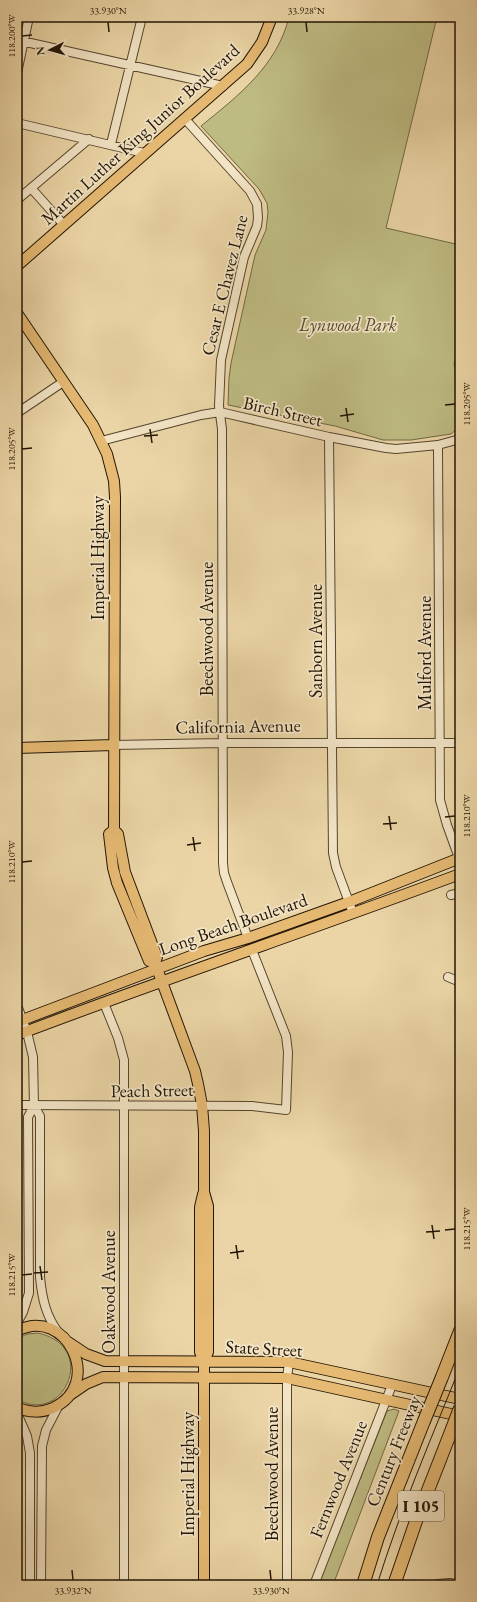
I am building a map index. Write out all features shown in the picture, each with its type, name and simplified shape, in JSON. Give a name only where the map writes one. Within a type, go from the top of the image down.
[{"type":"highway","name":"Century Freeway","points":[[363,1585],[378,1537],[460,1331]]},
{"type":"highway","name":"I 105","points":[[394,1585],[416,1520],[460,1408]]},
{"type":"main road","name":"Martin Luther King Junior Boulevard","points":[[17,266],[247,64],[265,36],[272,17]]},
{"type":"main road","name":"Imperial Highway","points":[[17,312],[93,425],[107,454],[111,467],[115,498],[113,745],[114,830],[109,834],[113,868],[117,883],[149,961],[156,966],[162,981],[195,1071],[202,1105],[204,1131],[204,1192],[200,1207],[200,1354],[204,1362],[204,1585]]},
{"type":"main road","name":"California Avenue","points":[[17,748],[113,745]]},
{"type":"main road","name":"Long Beach Boulevard","points":[[20,1021],[156,966],[248,938],[349,902],[460,858]]},
{"type":"main road","name":"Long Beach Boulevard","points":[[22,1033],[460,874]]},
{"type":"main road","name":"State Street","points":[[17,1331],[35,1326],[49,1329],[65,1338],[86,1354],[99,1359],[124,1362],[289,1362],[460,1399]]},
{"type":"main road","points":[[65,1338],[74,1352],[78,1363],[76,1380],[70,1395]]},
{"type":"main road","name":"State Street","points":[[59,1405],[86,1384],[103,1377],[287,1378],[460,1416]]},
{"type":"main road","points":[[17,1407],[34,1412],[47,1410],[59,1405]]},
{"type":"street","points":[[17,73],[20,41],[29,17]]},
{"type":"street","points":[[111,144],[142,17]]},
{"type":"street","points":[[20,41],[223,86]]},
{"type":"street","name":"Cesar E Chavez Lane","points":[[185,119],[250,191],[259,211],[257,226],[247,249],[242,268],[221,360],[219,384],[220,412]]},
{"type":"street","points":[[17,123],[144,153]]},
{"type":"street","points":[[17,200],[89,139]]},
{"type":"street","points":[[31,188],[64,225]]},
{"type":"street","points":[[17,413],[63,382]]},
{"type":"street","name":"Birch Street","points":[[101,441],[201,415],[220,412],[329,437],[386,448],[438,445],[460,439]]},
{"type":"street","name":"Beechwood Avenue","points":[[220,412],[222,429],[224,873],[248,938]]},
{"type":"street","name":"Sanborn Avenue","points":[[329,437],[333,853],[336,866],[353,913]]},
{"type":"street","name":"Mulford Avenue","points":[[438,445],[440,800],[446,825],[460,858]]},
{"type":"street","name":"California Avenue","points":[[113,745],[223,743],[460,743]]},
{"type":"street","points":[[451,895],[460,893]]},
{"type":"street","name":"Peach Street","points":[[17,1105],[202,1105],[252,1106],[286,1110],[288,1052],[286,1036],[252,950]]},
{"type":"street","points":[[448,977],[460,982]]},
{"type":"street","name":"Oakwood Avenue","points":[[104,1003],[118,1038],[124,1060],[124,1585]]},
{"type":"street","points":[[17,1005],[22,1033],[33,1056],[34,1106],[28,1117],[29,1293],[23,1312],[17,1323]]},
{"type":"street","points":[[34,1106],[40,1116],[40,1277],[44,1303],[49,1317],[65,1338]]},
{"type":"street","name":"Beechwood Avenue","points":[[287,1585],[287,1378],[289,1362]]},
{"type":"street","name":"Fernwood Avenue","points":[[314,1585],[392,1385]]},
{"type":"street","points":[[41,1585],[42,1446],[46,1430],[59,1405]]},
{"type":"street","points":[[17,1413],[27,1436],[30,1453],[30,1585]]},
{"type":"street","points":[[437,1584],[450,1583],[460,1585]]},
{"type":"green space","name":"Lynwood Park","points":[[289,17],[437,17],[386,228],[460,245],[460,338],[454,365],[460,377],[460,422],[458,428],[451,434],[411,440],[383,440],[335,426],[228,405],[231,363],[255,255],[266,230],[268,212],[267,203],[259,189],[201,126],[242,91],[266,65],[283,35]]},
{"type":"green space","points":[[38,1333],[57,1341],[67,1353],[71,1367],[68,1382],[60,1394],[48,1402],[34,1405],[17,1399],[17,1339],[27,1334]]},
{"type":"green space","points":[[394,1409],[399,1411],[333,1585],[318,1585],[387,1411]]},
{"type":"tram line","points":[[377,1585],[406,1502],[460,1367]]}]
